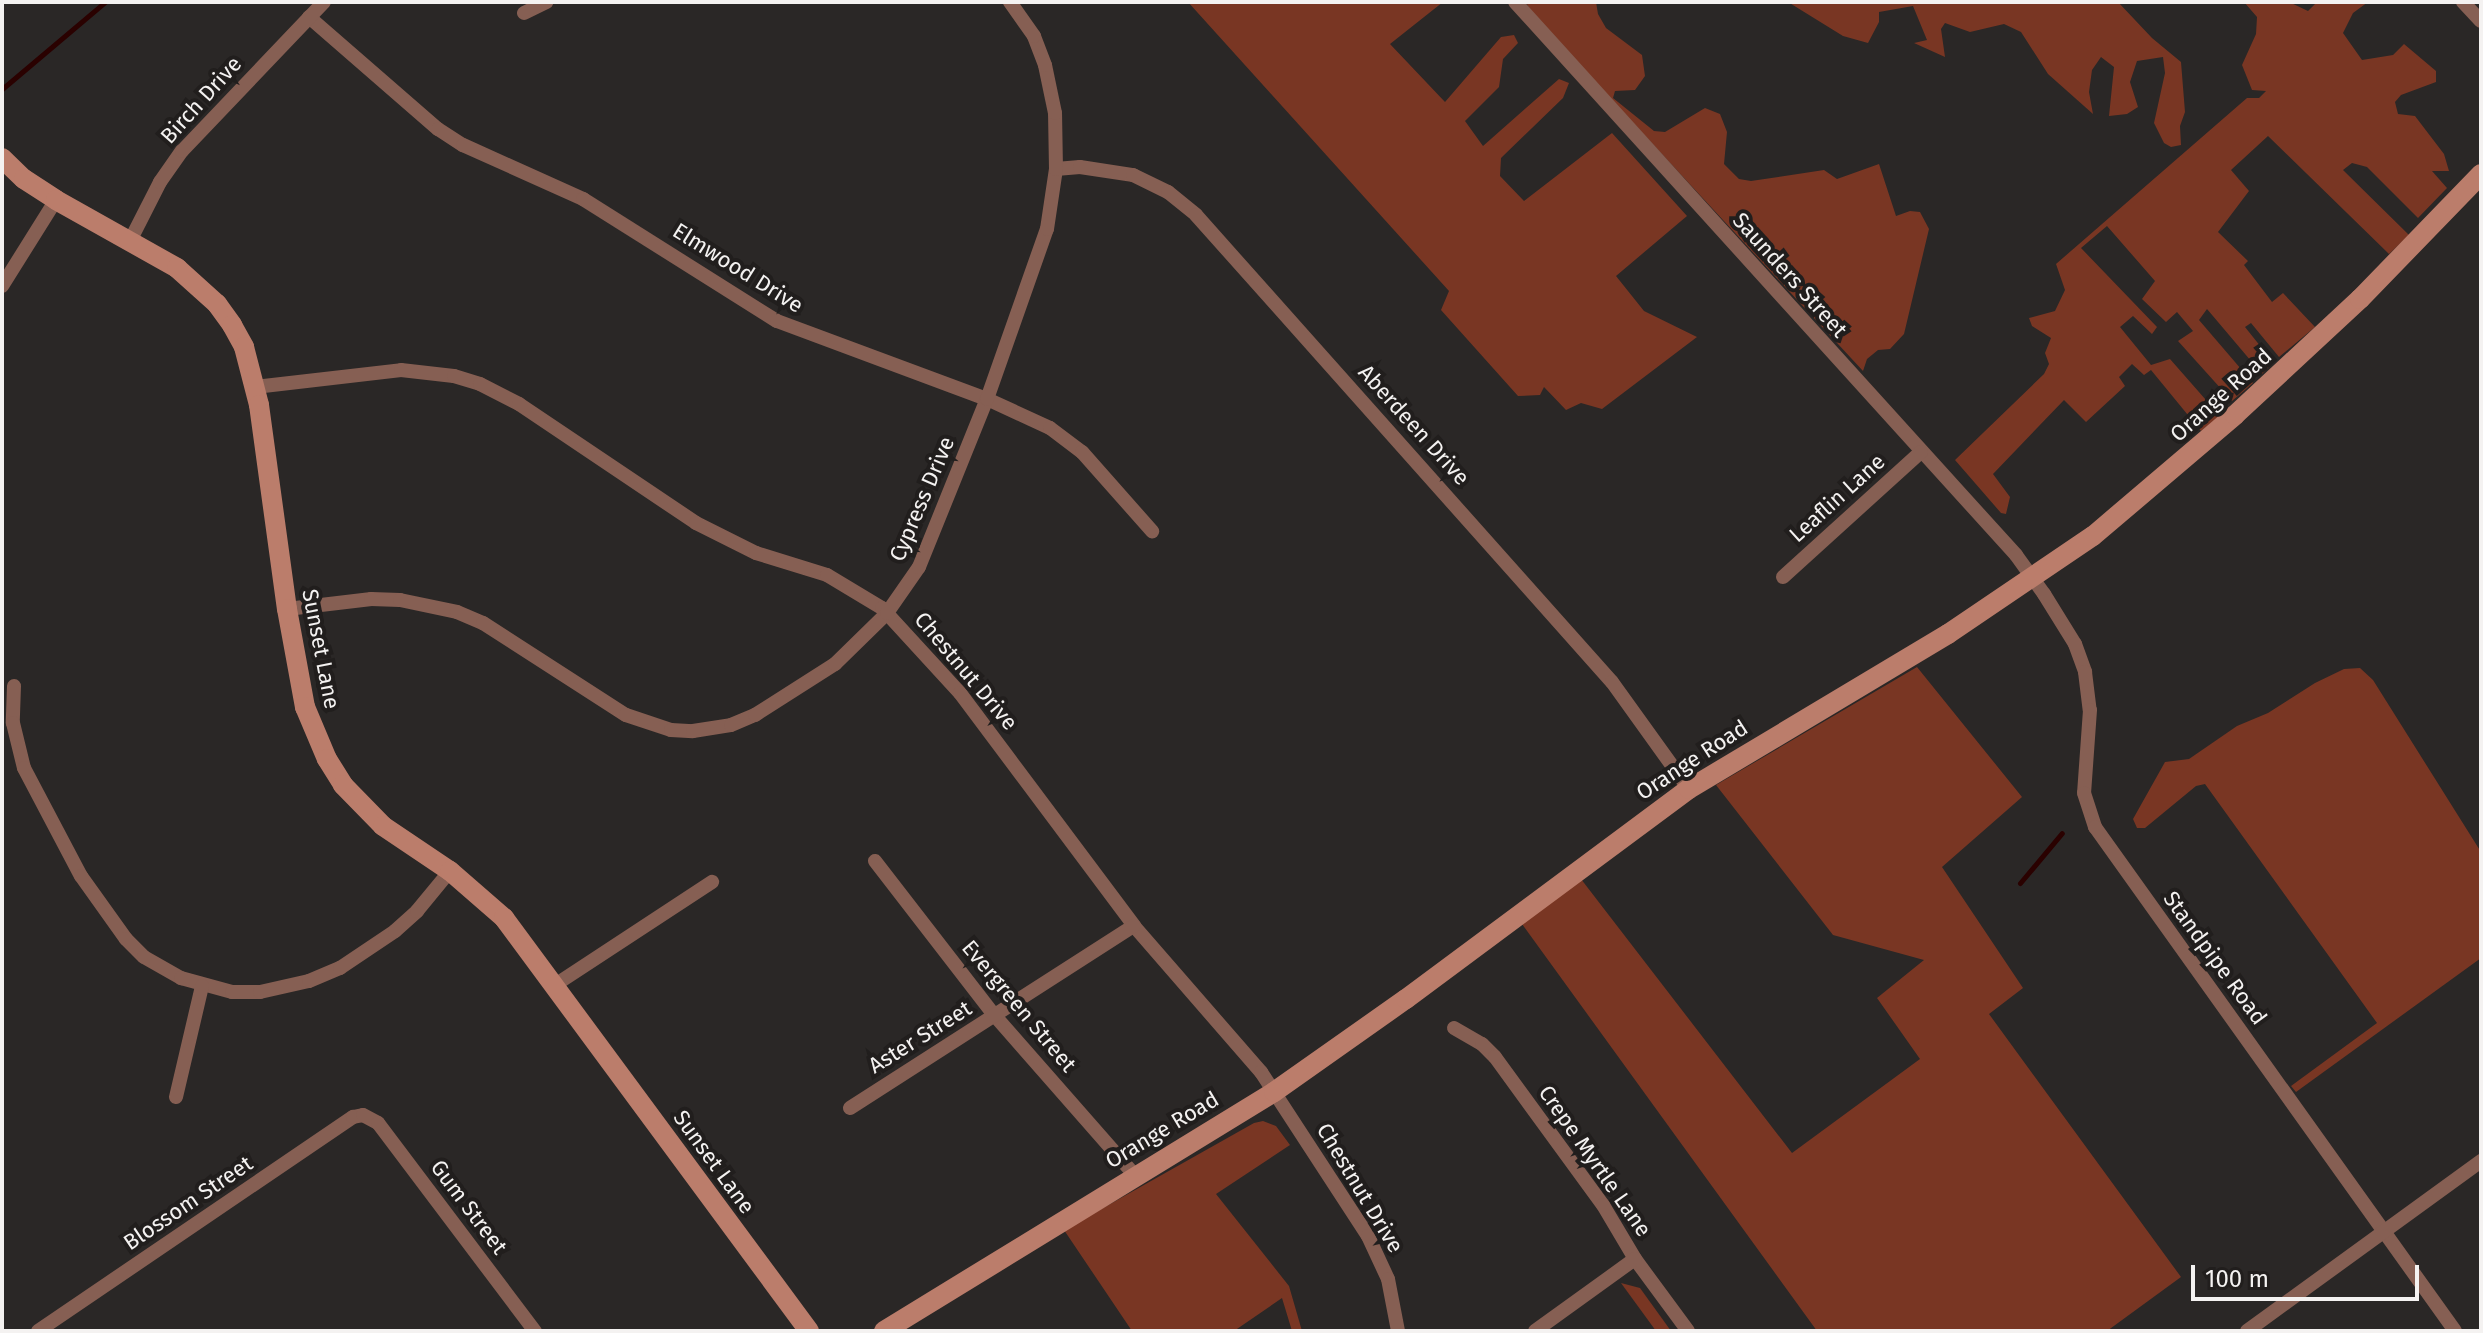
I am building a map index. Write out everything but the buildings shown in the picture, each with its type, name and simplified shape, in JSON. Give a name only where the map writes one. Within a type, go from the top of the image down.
[{"type":"main road","name":"Sunset Lane","points":[[2,158],[24,179],[56,200],[177,268],[217,304],[244,347],[255,387],[287,609],[305,707],[327,759],[359,803],[383,826],[450,871],[504,918],[809,1331]]},
{"type":"main road","name":"Orange Road","points":[[884,1331],[1134,1174],[1274,1092],[1406,999],[1689,789],[1948,634],[2126,511],[2360,299],[2481,174]]},
{"type":"street","name":"Birch Drive","points":[[130,241],[160,182],[182,151],[324,2]]},
{"type":"street","points":[[524,13],[547,2]]},
{"type":"street","points":[[1010,2],[1034,36],[1045,65],[1055,113],[1056,169]]},
{"type":"street","name":"Saunders Street","points":[[1515,2],[2032,577]]},
{"type":"street","points":[[2463,2],[2481,21]]},
{"type":"street","name":"Elmwood Drive","points":[[309,17],[438,129],[463,145],[594,206],[777,321],[987,399],[1067,439],[1152,531]]},
{"type":"street","name":"Aberdeen Drive","points":[[1056,169],[1095,168],[1133,175],[1168,192],[1196,215],[1612,682],[1689,789]]},
{"type":"street","name":"Cypress Drive","points":[[287,609],[385,599],[429,604],[457,612],[483,623],[626,715],[650,725],[693,731],[731,725],[805,685],[862,640],[887,613],[919,567],[987,399],[1047,229],[1056,169]]},
{"type":"street","points":[[2,286],[56,200]]},
{"type":"street","name":"Chestnut Drive","points":[[255,387],[401,370],[454,376],[480,384],[519,404],[696,523],[756,553],[827,575],[887,613],[960,693],[1134,926],[1274,1092],[1374,1247],[1390,1285],[1398,1331]]},
{"type":"street","name":"Leaflin Lane","points":[[1783,577],[1921,452]]},
{"type":"street","name":"Standpipe Road","points":[[2032,577],[2069,633],[2085,672],[2090,710],[2084,793],[2095,827],[2386,1230],[2455,1331]]},
{"type":"street","points":[[14,686],[13,723],[24,768],[101,909],[144,957],[202,986],[232,992],[260,992],[309,981],[340,968],[417,911],[450,871]]},
{"type":"street","name":"Evergreen Street","points":[[875,861],[995,1016],[1134,1174]]},
{"type":"street","points":[[555,985],[712,882]]},
{"type":"street","name":"Aster Street","points":[[850,1108],[1134,926]]},
{"type":"street","points":[[176,1097],[202,986]]},
{"type":"street","name":"Crepe Myrtle Lane","points":[[1454,1028],[1482,1044],[1495,1057],[1603,1205],[1635,1259],[1688,1331]]},
{"type":"street","name":"Blossom Street","points":[[38,1331],[353,1117],[363,1115]]},
{"type":"street","name":"Gum Street","points":[[363,1115],[378,1123],[535,1331]]},
{"type":"street","points":[[2247,1331],[2481,1161]]},
{"type":"street","points":[[1535,1331],[1635,1259]]},
{"type":"shaded area","points":[[1188,2],[1443,2],[1390,44],[1445,102],[1501,37],[1514,35],[1518,43],[1503,59],[1499,87],[1465,121],[1483,146],[1559,79],[1569,83],[1563,98],[1501,158],[1500,176],[1524,201],[1612,133],[1687,216],[1616,276],[1644,311],[1697,337],[1602,409],[1581,403],[1566,410],[1544,387],[1540,395],[1518,396],[1441,310],[1449,291]]},
{"type":"shaded area","points":[[1526,2],[1596,2],[1598,14],[1606,28],[1642,55],[1645,76],[1635,90],[1615,91],[1613,98],[1654,131],[1665,132],[1705,108],[1720,114],[1727,132],[1724,164],[1739,179],[1751,181],[1824,170],[1837,179],[1879,164],[1896,216],[1910,211],[1920,212],[1929,229],[1904,334],[1890,349],[1878,350],[1867,359],[1863,371],[1532,14]]},
{"type":"shaded area","points":[[1788,2],[2118,2],[2152,38],[2181,62],[2185,112],[2180,126],[2181,145],[2171,147],[2164,143],[2154,123],[2165,73],[2163,57],[2137,61],[2130,82],[2138,107],[2127,114],[2109,116],[2114,67],[2101,57],[2092,70],[2089,92],[2093,114],[2048,74],[2021,32],[2004,24],[1970,32],[1945,23],[1941,29],[1945,57],[1914,43],[1927,40],[1913,6],[1879,12],[1879,22],[1868,43],[1843,36]]},
{"type":"shaded area","points":[[2244,2],[2289,2],[2308,11],[2317,2],[2368,2],[2353,13],[2343,33],[2362,60],[2393,55],[2404,44],[2436,71],[2436,82],[2401,95],[2395,102],[2398,114],[2415,116],[2444,154],[2449,171],[2432,171],[2447,188],[2418,218],[2367,167],[2352,163],[2343,170],[2409,235],[2389,254],[2268,136],[2231,170],[2249,191],[2218,232],[2248,261],[2244,265],[2272,302],[2283,293],[2315,327],[2279,357],[2251,323],[2245,327],[2273,362],[2262,374],[2207,309],[2199,320],[2253,383],[2232,401],[2178,341],[2193,331],[2177,312],[2166,322],[2142,299],[2155,281],[2107,226],[2081,248],[2157,327],[2152,334],[2133,316],[2120,327],[2151,365],[2170,359],[2220,416],[2201,431],[2151,370],[2144,375],[2132,364],[2119,377],[2125,386],[2086,422],[2064,400],[1993,474],[2010,497],[2006,514],[2001,513],[1955,460],[2044,374],[2049,364],[2045,353],[2051,338],[2032,326],[2029,318],[2055,311],[2065,290],[2056,264],[2247,98],[2259,98],[2266,91],[2252,90],[2242,65],[2256,34],[2257,17]]},
{"type":"shaded area","points":[[1917,667],[2022,797],[1942,867],[2023,988],[1989,1014],[2181,1277],[2107,1331],[1817,1331],[1522,924],[1581,879],[1792,1153],[1920,1059],[1877,998],[1924,960],[1833,935],[1716,785]]},
{"type":"shaded area","points":[[2360,668],[2373,680],[2481,852],[2481,958],[2296,1092],[2291,1086],[2377,1023],[2205,784],[2196,786],[2145,828],[2137,828],[2133,819],[2165,762],[2189,759],[2237,726],[2268,713],[2315,683],[2344,669]]},
{"type":"shaded area","points":[[1263,1121],[1276,1126],[1290,1145],[1216,1194],[1289,1286],[1302,1331],[1292,1331],[1282,1298],[1234,1331],[1132,1331],[1064,1230],[1254,1123]]},
{"type":"shaded area","points":[[1621,1283],[1640,1288],[1671,1331],[1656,1331]]},
{"type":"waterway","points":[[2,89],[105,2]]},
{"type":"waterway","points":[[2020,883],[2062,833]]}]
